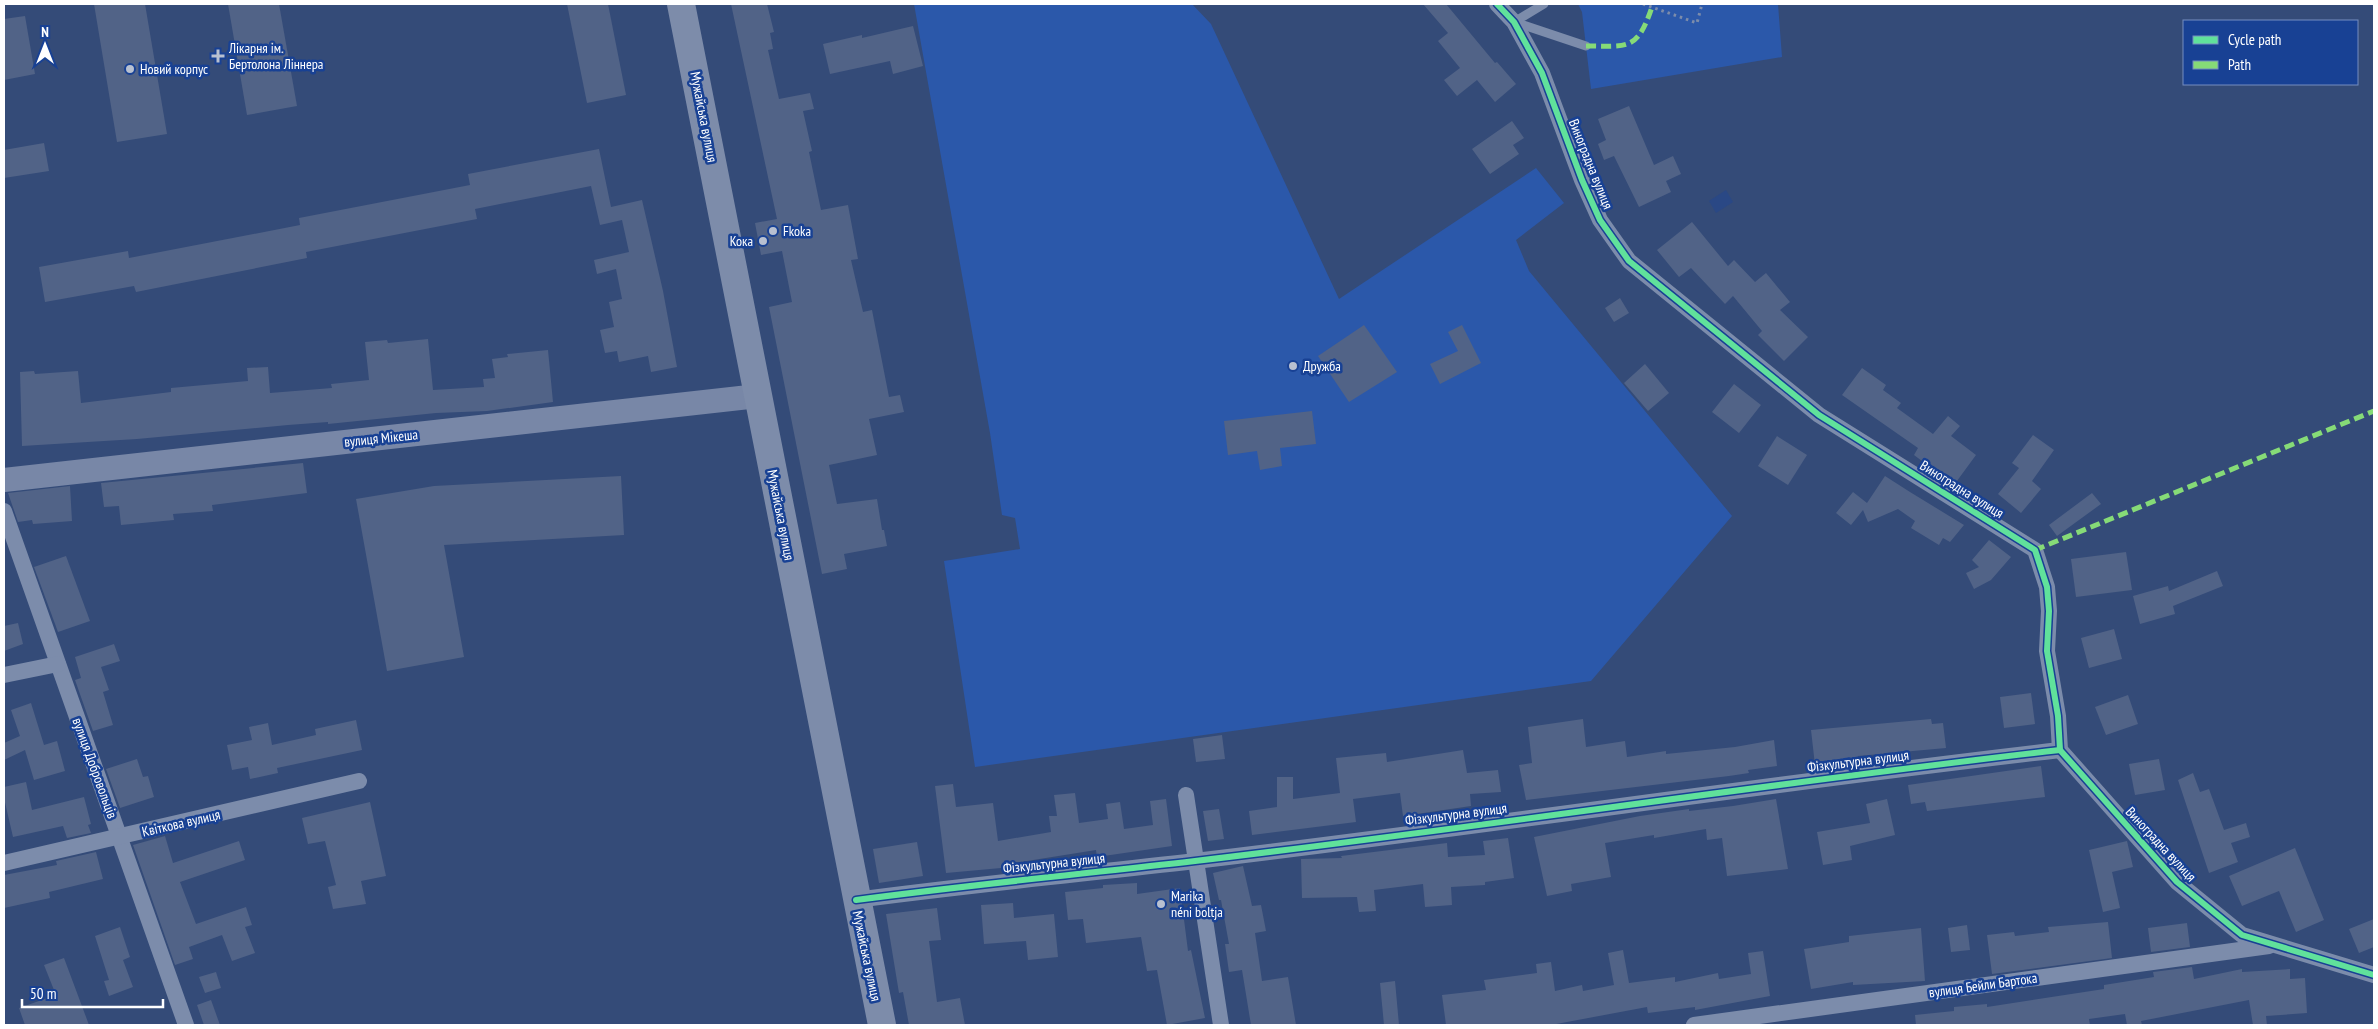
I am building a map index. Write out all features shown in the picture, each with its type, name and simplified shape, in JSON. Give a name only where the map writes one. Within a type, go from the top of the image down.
[{"type":"highway","name":"Мужайська вулиця","points":[[681,4],[882,1025]]},
{"type":"main road","name":"вулиця Мікеша","points":[[4,480],[758,396]]},
{"type":"street","name":"Виноградна вулиця","points":[[1497,4],[1514,22],[1542,72],[1582,180],[1600,220],[1629,261],[1819,415],[2035,550],[2047,587],[2049,611],[2047,651],[2058,716],[2060,750],[2177,882],[2242,935],[2374,975]]},
{"type":"street","name":"вулиця Добровольців","points":[[4,511],[120,837],[184,1025]]},
{"type":"street","points":[[4,675],[58,664]]},
{"type":"street","name":"Фізкультурна вулиця","points":[[856,900],[978,884],[1195,861],[1894,769],[2060,750]]},
{"type":"street","name":"Квіткова вулиця","points":[[4,863],[358,781]]},
{"type":"street","points":[[1186,795],[1221,1025]]},
{"type":"street","name":"вулиця Бейли Бартока","points":[[1694,1025],[2273,945]]},
{"type":"lane","points":[[1514,22],[1544,4]]},
{"type":"lane","points":[[1514,22],[1586,46]]},
{"type":"path","points":[[1643,4],[1653,5],[1697,23],[1702,4]]},
{"type":"shaded area","name":"Дружба","points":[[914,4],[1192,4],[1211,24],[1339,299],[1536,168],[1564,203],[1516,240],[1529,271],[1732,516],[1591,681],[975,767],[944,561],[1020,549],[1015,518],[1002,515],[990,433]]},
{"type":"shaded area","points":[[1578,4],[1778,4],[1782,57],[1591,89],[1582,12]]},
{"type":"shaded area","points":[[1726,190],[1733,202],[1716,213],[1709,201]]},
{"type":"building","name":"Новий корпус","points":[[94,4],[145,4],[167,134],[117,142]]},
{"type":"building","points":[[228,4],[279,4],[297,106],[247,115]]},
{"type":"building","points":[[567,4],[608,4],[626,95],[587,103]]},
{"type":"building","points":[[731,4],[767,4],[774,32],[770,33],[773,49],[768,50],[779,99],[810,93],[814,109],[803,111],[812,151],[809,152],[821,210],[848,205],[858,259],[851,260],[863,312],[872,310],[889,397],[900,395],[904,412],[869,419],[877,455],[829,465],[837,504],[877,499],[882,530],[884,530],[887,546],[844,554],[847,569],[822,574],[769,307],[792,302],[782,251],[761,255],[755,223],[777,219]]},
{"type":"building","points":[[1423,4],[1446,4],[1495,63],[1497,62],[1516,84],[1495,102],[1477,80],[1457,96],[1444,80],[1460,68],[1438,41],[1448,33]]},
{"type":"building","points":[[25,16],[35,74],[4,80],[4,19]]},
{"type":"building","points":[[913,26],[923,66],[893,74],[890,61],[830,74],[823,44],[862,35],[862,38]]},
{"type":"building","points":[[1629,106],[1654,165],[1673,156],[1681,174],[1666,181],[1671,192],[1639,207],[1614,156],[1604,160],[1598,144],[1606,140],[1598,119]]},
{"type":"building","points":[[1512,121],[1524,138],[1513,145],[1519,154],[1490,174],[1472,149]]},
{"type":"building","points":[[44,143],[49,171],[4,178],[4,150]]},
{"type":"building","points":[[599,149],[611,207],[642,200],[663,291],[677,367],[651,372],[648,356],[619,362],[617,351],[605,353],[600,330],[614,327],[609,302],[622,299],[616,269],[597,274],[594,260],[629,252],[622,220],[600,225],[591,186],[475,209],[477,219],[306,252],[307,258],[136,292],[134,286],[45,302],[39,267],[128,251],[129,258],[300,225],[299,218],[470,185],[468,174]]},
{"type":"building","points":[[1692,222],[1728,266],[1734,260],[1755,282],[1766,273],[1790,302],[1780,310],[1808,337],[1784,361],[1758,335],[1762,331],[1733,296],[1725,304],[1691,268],[1679,277],[1657,250]]},
{"type":"building","points":[[1620,298],[1629,313],[1614,322],[1605,308]]},
{"type":"building","points":[[1364,325],[1397,372],[1349,402],[1318,356]]},
{"type":"building","points":[[1462,325],[1481,363],[1440,384],[1430,364],[1458,351],[1448,332]]},
{"type":"building","points":[[428,339],[433,390],[484,387],[483,379],[495,378],[492,359],[508,357],[507,354],[548,350],[553,402],[487,411],[436,413],[328,424],[328,422],[137,439],[22,446],[20,372],[34,371],[35,374],[78,371],[81,403],[171,392],[171,388],[248,381],[247,368],[268,367],[270,393],[332,388],[331,384],[369,380],[365,342],[387,340],[388,343]]},
{"type":"building","points":[[1645,364],[1669,393],[1648,411],[1624,383]]},
{"type":"building","points":[[1862,368],[1886,385],[1883,390],[1901,403],[1897,408],[1933,434],[1948,416],[1960,426],[1951,436],[1976,455],[1954,485],[1914,455],[1918,448],[1842,395]]},
{"type":"building","points":[[1734,384],[1761,405],[1739,433],[1712,412]]},
{"type":"building","points":[[1312,411],[1316,444],[1280,448],[1282,466],[1260,470],[1257,451],[1228,455],[1224,421]]},
{"type":"building","points":[[2033,435],[2054,450],[2032,481],[2041,489],[2021,513],[1998,494],[2019,468],[2012,463]]},
{"type":"building","points":[[1777,436],[1807,455],[1788,485],[1758,466]]},
{"type":"building","points":[[303,463],[307,493],[212,505],[213,511],[173,514],[174,520],[121,525],[119,506],[104,507],[101,483]]},
{"type":"building","points":[[621,476],[624,535],[444,545],[464,657],[387,671],[356,499],[434,486]]},
{"type":"building","points":[[1885,476],[1964,525],[1950,542],[1943,538],[1939,545],[1911,528],[1915,521],[1898,509],[1868,522],[1863,510],[1851,525],[1836,513],[1853,492],[1867,503]]},
{"type":"building","points":[[70,486],[72,521],[33,524],[32,520],[18,522],[8,493]]},
{"type":"building","points":[[2092,493],[2101,504],[2057,536],[2049,525]]},
{"type":"building","points":[[1989,540],[2011,557],[1991,580],[1974,589],[1966,573],[1979,567],[1972,560]]},
{"type":"building","points":[[2126,552],[2132,590],[2076,597],[2071,559]]},
{"type":"building","points":[[66,556],[90,621],[58,632],[34,567]]},
{"type":"building","points":[[2217,571],[2223,586],[2173,606],[2175,614],[2140,624],[2133,596],[2168,586],[2169,591]]},
{"type":"building","points":[[18,623],[23,644],[4,651],[4,626]]},
{"type":"building","points":[[2114,629],[2122,659],[2089,668],[2081,638]]},
{"type":"building","points":[[114,644],[120,661],[101,667],[109,690],[103,692],[113,725],[93,731],[75,680],[81,678],[75,657]]},
{"type":"building","points":[[2031,693],[2035,724],[2004,728],[2000,697]]},
{"type":"building","points":[[2128,695],[2138,724],[2106,735],[2095,707]]},
{"type":"building","points":[[31,703],[44,745],[57,741],[65,771],[34,780],[25,750],[4,760],[4,743],[20,736],[11,710]]},
{"type":"building","points":[[1583,719],[1586,747],[1625,741],[1627,757],[1666,751],[1666,754],[1735,747],[1774,740],[1777,766],[1748,770],[1749,773],[1729,776],[1526,800],[1519,765],[1532,763],[1528,727]]},
{"type":"building","points":[[1931,719],[1932,724],[1943,723],[1946,748],[1858,756],[1858,760],[1815,765],[1811,730]]},
{"type":"building","points":[[356,720],[362,750],[277,768],[278,773],[250,779],[248,767],[232,770],[227,745],[252,740],[249,727],[268,723],[272,745],[316,735],[315,729]]},
{"type":"building","points":[[1222,735],[1225,759],[1196,762],[1193,739]]},
{"type":"building","points":[[1463,750],[1467,773],[1498,770],[1501,792],[1470,794],[1471,806],[1403,816],[1400,793],[1353,799],[1356,822],[1252,835],[1249,811],[1277,807],[1277,777],[1293,777],[1293,799],[1340,793],[1336,758],[1386,753],[1387,762]]},
{"type":"building","points":[[137,759],[143,777],[148,776],[154,797],[120,808],[106,769]]},
{"type":"building","points":[[2159,759],[2165,790],[2135,795],[2129,764]]},
{"type":"building","points":[[2041,766],[2045,797],[1927,811],[1925,802],[1911,804],[1908,785]]},
{"type":"building","points":[[2193,773],[2200,792],[2209,789],[2224,830],[2246,823],[2250,837],[2231,843],[2238,862],[2209,873],[2178,780]]},
{"type":"building","points":[[26,782],[32,810],[84,797],[91,824],[88,825],[91,833],[67,838],[63,826],[13,837],[4,798],[4,787]]},
{"type":"building","points":[[953,784],[956,807],[993,803],[998,841],[1051,832],[1049,816],[1057,816],[1054,795],[1075,793],[1079,823],[1108,819],[1106,804],[1120,802],[1124,829],[1153,825],[1150,801],[1166,799],[1172,846],[1097,857],[1096,850],[1001,865],[1001,868],[946,873],[935,786]]},
{"type":"building","points":[[1776,799],[1788,869],[1727,876],[1722,838],[1707,840],[1706,829],[1654,838],[1654,835],[1605,843],[1611,877],[1571,884],[1572,891],[1547,896],[1534,837],[1640,816],[1689,809],[1689,811],[1733,806]]},
{"type":"building","points":[[1887,799],[1895,835],[1850,846],[1852,860],[1823,865],[1817,832],[1870,823],[1866,804]]},
{"type":"building","points":[[370,802],[386,876],[361,881],[366,904],[333,909],[328,887],[336,885],[325,841],[308,844],[302,818]]},
{"type":"building","points":[[1219,809],[1224,839],[1208,841],[1203,811]]},
{"type":"building","points":[[165,836],[173,863],[239,841],[245,860],[180,882],[196,924],[246,907],[252,925],[245,927],[255,953],[232,961],[222,935],[189,947],[193,959],[175,965],[133,845]]},
{"type":"building","points":[[1508,838],[1514,878],[1485,882],[1485,885],[1451,887],[1452,905],[1425,907],[1423,884],[1374,890],[1376,911],[1359,912],[1357,897],[1302,898],[1301,859],[1342,858],[1341,856],[1447,843],[1448,857],[1485,855],[1483,841]]},
{"type":"building","points":[[2127,841],[2133,867],[2112,872],[2120,908],[2103,912],[2089,850]]},
{"type":"building","points":[[917,842],[923,876],[879,883],[873,849]]},
{"type":"building","points":[[2295,848],[2324,920],[2296,932],[2279,891],[2242,906],[2229,876]]},
{"type":"building","points":[[96,852],[103,879],[49,892],[50,898],[4,908],[4,875],[57,865],[56,861]]},
{"type":"building","points":[[1243,866],[1252,906],[1261,905],[1266,931],[1255,933],[1262,981],[1288,977],[1296,1025],[1251,1025],[1242,970],[1229,972],[1225,944],[1229,944],[1221,900],[1219,900],[1213,873]]},
{"type":"building","points":[[1137,883],[1137,894],[1180,888],[1188,951],[1191,950],[1205,1018],[1167,1025],[1157,970],[1147,971],[1141,937],[1086,943],[1083,919],[1068,920],[1065,892],[1103,888],[1103,885]]},
{"type":"building","points":[[1013,903],[1014,918],[1054,914],[1058,957],[1028,960],[1026,941],[984,944],[981,905]]},
{"type":"building","points":[[937,908],[941,940],[929,941],[937,1002],[960,998],[965,1025],[909,1025],[903,992],[899,993],[886,914]]},
{"type":"building","points":[[2374,919],[2374,947],[2359,953],[2349,929]]},
{"type":"building","points":[[2108,922],[2112,958],[1992,974],[1987,935],[2014,932],[2015,936],[2049,932],[2048,927]]},
{"type":"building","points":[[2187,923],[2190,947],[2151,952],[2148,928]]},
{"type":"building","points":[[1967,925],[1970,950],[1951,952],[1948,928]]},
{"type":"building","points":[[120,927],[130,957],[123,960],[133,987],[109,996],[104,981],[109,980],[95,936]]},
{"type":"building","points":[[1921,928],[1925,981],[1853,985],[1853,982],[1811,989],[1804,949],[1849,942],[1849,936]]},
{"type":"building","points":[[1623,950],[1629,983],[1675,977],[1675,982],[1718,973],[1719,979],[1751,974],[1748,953],[1763,951],[1770,996],[1695,1010],[1695,1007],[1648,1013],[1647,1007],[1551,1025],[1446,1025],[1442,995],[1486,990],[1484,980],[1537,973],[1536,964],[1551,962],[1555,991],[1582,985],[1583,991],[1614,985],[1608,953]]},
{"type":"building","points":[[64,958],[89,1025],[25,1025],[19,1008],[56,995],[44,965]]},
{"type":"building","points":[[2192,967],[2194,979],[2242,969],[2242,972],[2290,969],[2290,979],[2305,978],[2307,1013],[2266,1016],[2267,1025],[2253,1025],[2249,1000],[2141,1021],[2142,1025],[2127,1025],[2125,1014],[2089,1019],[2090,1025],[1916,1025],[1915,1015],[1954,1011],[1954,1007],[1987,1004],[1987,1007],[2104,989],[2104,985],[2154,977],[2153,972]]},
{"type":"building","points":[[216,972],[221,988],[205,993],[199,977]]},
{"type":"building","points":[[1395,981],[1399,1025],[1384,1025],[1380,983]]},
{"type":"building","points":[[211,1000],[220,1025],[204,1025],[197,1005]]},
{"type":"marked path","points":[[1586,46],[1612,46],[1630,43],[1641,32],[1652,7]]},
{"type":"marked path","points":[[2035,550],[2374,411]]},
{"type":"cycle path","points":[[1497,4],[1514,22],[1542,73],[1582,180],[1600,220],[1629,261],[1819,415],[2035,550],[2047,587],[2049,611],[2047,651],[2058,716],[2060,750],[2177,882],[2242,935],[2374,975]]},
{"type":"cycle path","points":[[856,900],[1303,848],[1843,776],[2060,750]]},
{"type":"place","name":"Лікарня ім. Бертолона Ліннера","points":[[218,56]]},
{"type":"place","name":"Новий корпус","points":[[130,69]]},
{"type":"place","name":"Fkoka","points":[[773,231]]},
{"type":"place","name":"Кока","points":[[763,241]]},
{"type":"place","name":"Дружба","points":[[1293,366]]},
{"type":"place","name":"Marika néni boltja","points":[[1161,904]]}]
